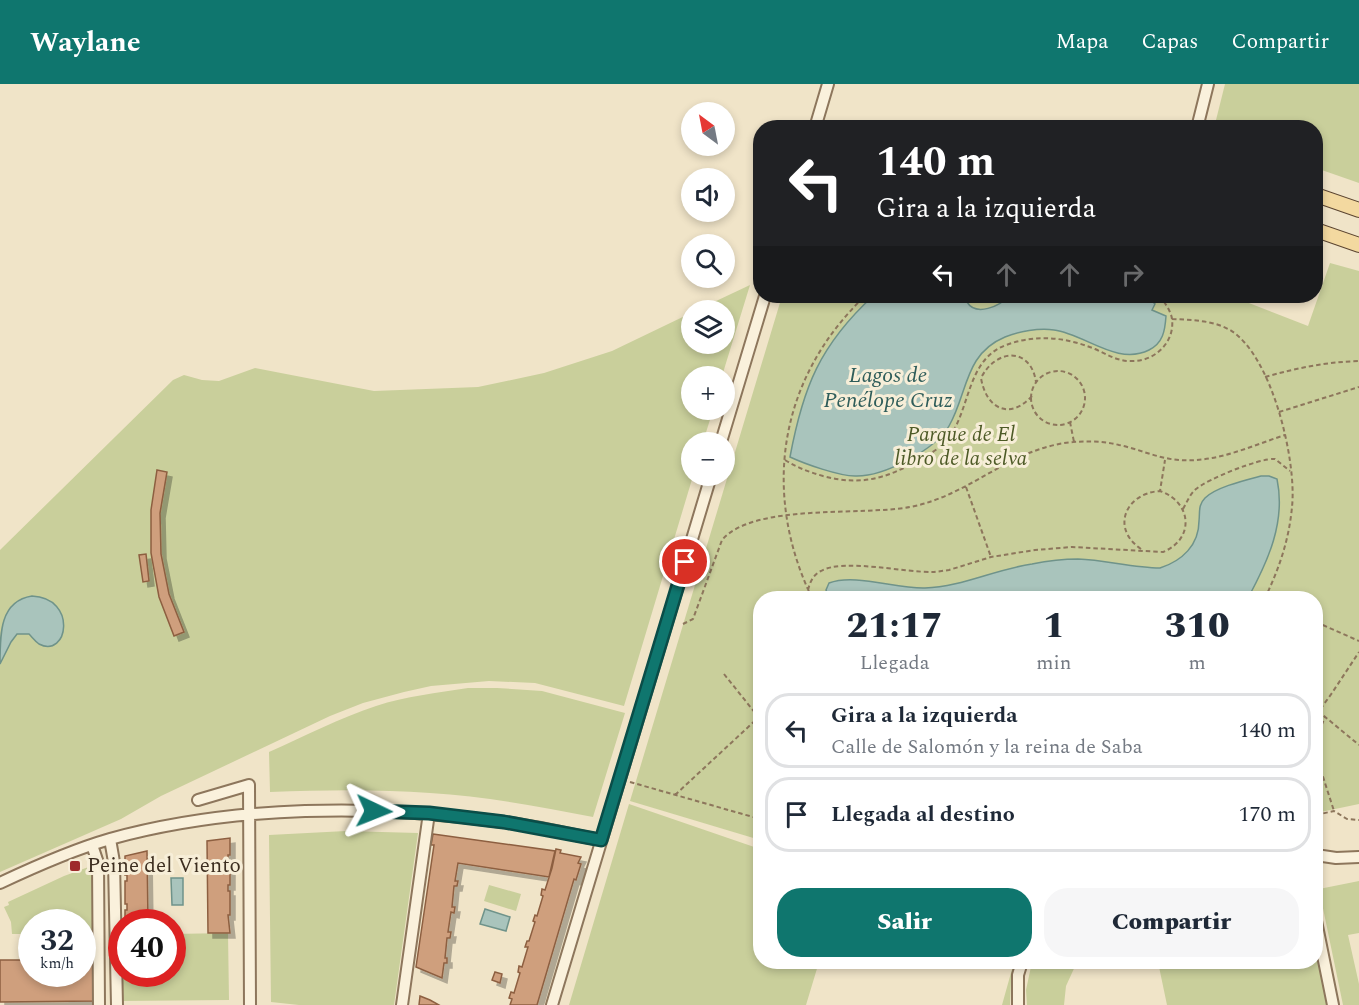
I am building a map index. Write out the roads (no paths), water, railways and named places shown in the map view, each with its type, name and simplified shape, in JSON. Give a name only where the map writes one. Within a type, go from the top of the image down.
[{"type":"main road","points":[[1323,197],[1359,210]]},
{"type":"main road","points":[[1323,232],[1359,245]]},
{"type":"street","points":[[817,120],[828,84]]},
{"type":"street","points":[[1199,120],[1208,84]]},
{"type":"street","points":[[724,432],[763,303]]},
{"type":"street","points":[[552,1005],[708,486]]},
{"type":"street","points":[[198,800],[249,785],[250,1005]]},
{"type":"street","points":[[0,883],[41,864],[110,839],[179,825],[249,816],[310,812],[429,813],[504,822],[601,840]]},
{"type":"street","points":[[402,1005],[429,813]]},
{"type":"street","points":[[110,839],[114,862],[117,1005]]},
{"type":"street","points":[[92,845],[98,866],[99,1005]]},
{"type":"street","points":[[1323,856],[1359,857]]},
{"type":"street","points":[[98,866],[114,862]]},
{"type":"street","points":[[1323,956],[1333,1005]]},
{"type":"street","points":[[1018,1005],[1020,969]]},
{"type":"water","name":"Lagos de Penélope Cruz","points":[[866,303],[968,303],[976,309],[982,309],[1000,303],[1154,303],[1152,310],[1166,316],[1164,332],[1157,344],[1137,354],[1113,352],[1054,330],[1029,330],[1005,337],[992,344],[974,364],[955,413],[942,435],[920,453],[893,467],[880,472],[855,476],[822,469],[790,457],[801,409],[816,369],[827,350]]},
{"type":"water","points":[[1269,476],[1277,479],[1279,495],[1279,511],[1273,541],[1252,591],[826,590],[829,583],[839,580],[863,580],[914,588],[938,587],[1019,566],[1067,559],[1160,568],[1182,556],[1192,545],[1198,530],[1200,506],[1205,498],[1224,487]]},
{"type":"water","points":[[32,596],[47,599],[57,606],[64,626],[62,636],[57,643],[49,646],[39,644],[29,634],[17,634],[0,664],[0,641],[4,620],[14,604]]},
{"type":"water","points":[[171,878],[183,878],[183,905],[172,905]]},
{"type":"water","points":[[485,909],[510,917],[506,931],[480,924]]},
{"type":"place","name":"Peine del Viento","points":[[75,866]]},
{"type":"park label","name":"Parque de El libro de la selva","points":[[961,447]]}]
